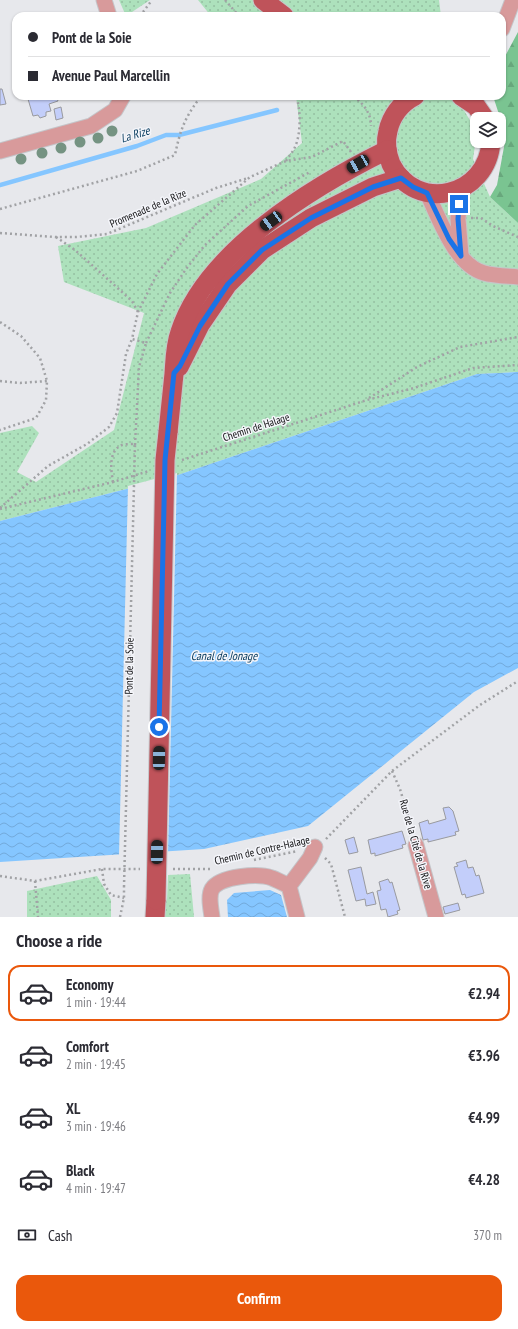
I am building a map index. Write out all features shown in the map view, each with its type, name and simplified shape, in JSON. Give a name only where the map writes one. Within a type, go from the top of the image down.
[{"type":"main road","points":[[263,0],[279,12]]},
{"type":"main road","points":[[408,100],[393,116],[387,135],[387,150],[394,170],[401,178],[413,187],[427,193],[444,194],[460,190],[476,178],[482,170],[487,162],[490,148]]},
{"type":"main road","points":[[155,908],[165,460],[175,354],[180,332],[193,303],[222,264],[260,228],[315,190],[358,164],[387,150]]},
{"type":"main road","points":[[174,373],[180,366],[200,326],[228,284],[262,250],[311,218],[373,187],[401,178]]},
{"type":"street","points":[[104,0],[108,12]]},
{"type":"street","points":[[502,12],[510,0]]},
{"type":"street","points":[[506,18],[513,0]]},
{"type":"street","points":[[0,151],[91,126],[115,110],[121,100]]},
{"type":"street","points":[[460,190],[458,219],[461,256]]},
{"type":"street","points":[[427,193],[449,239],[470,266],[484,273],[518,277]]},
{"type":"street","name":"Rue de la Cité de la Rive","points":[[416,845],[436,917]]},
{"type":"street","points":[[289,886],[310,858],[315,847]]},
{"type":"street","points":[[212,917],[210,894],[213,888],[220,882],[234,878],[259,876],[271,877],[289,886],[297,917]]},
{"type":"path","points":[[143,12],[152,0]]},
{"type":"path","points":[[225,0],[236,12]]},
{"type":"path","points":[[0,209],[137,171],[175,155],[181,128],[189,112],[198,100]]},
{"type":"path","points":[[286,161],[296,146],[300,129],[297,100]]},
{"type":"path","points":[[358,100],[366,107],[371,119],[372,133]]},
{"type":"path","points":[[0,509],[48,466],[87,444],[109,428],[117,413],[126,354],[132,339],[138,312],[157,274],[195,225],[250,177],[286,161],[312,157],[343,141],[352,152],[357,149]]},
{"type":"path","name":"Promenade de la Rize","points":[[0,233],[55,237],[76,237],[107,234],[216,188],[250,177]]},
{"type":"path","points":[[55,237],[76,250],[132,301],[138,312]]},
{"type":"path","points":[[0,322],[22,336],[40,358],[47,381],[46,400],[36,418],[0,430]]},
{"type":"path","points":[[367,400],[417,367],[460,347],[518,337]]},
{"type":"path","name":"Pont de la Soie","points":[[120,917],[124,898],[135,444],[139,367],[146,343],[132,339]]},
{"type":"path","name":"Chemin de Halage","points":[[177,461],[367,400],[414,388],[473,368],[518,366]]},
{"type":"path","points":[[0,381],[20,383],[47,381]]},
{"type":"path","points":[[113,482],[110,469],[113,453],[122,445],[135,444]]},
{"type":"path","points":[[0,509],[113,482],[154,469]]},
{"type":"path","name":"Chemin de Contre-Halage","points":[[249,862],[315,847],[328,837],[392,772],[480,705],[518,681]]},
{"type":"path","name":"Rue de la Cité de la Rive","points":[[392,772],[400,789],[416,845]]},
{"type":"path","points":[[315,847],[331,864],[345,917]]},
{"type":"path","name":"Chemin de Contre-Halage","points":[[166,869],[219,868]]},
{"type":"path","points":[[0,876],[35,881],[102,869],[144,869]]},
{"type":"path","points":[[102,869],[104,884],[111,895],[124,898]]},
{"type":"path","points":[[35,881],[38,917]]},
{"type":"green space","points":[[119,0],[150,0],[132,12],[124,12]]},
{"type":"green space","points":[[198,0],[439,0],[440,12],[208,12]]},
{"type":"green space","points":[[518,32],[518,223],[490,197],[497,185],[504,148],[506,148],[506,112],[498,112],[494,100],[506,100],[506,54]]},
{"type":"green space","points":[[297,100],[459,100],[470,120],[470,148],[475,148],[473,159],[490,197],[518,223],[518,372],[477,374],[166,479],[0,521],[0,433],[32,426],[39,433],[17,472],[36,482],[114,430],[144,313],[64,282],[58,246],[146,228],[261,179],[302,143]]},
{"type":"green space","points":[[190,874],[194,917],[162,917],[162,900],[167,900],[168,875]]},
{"type":"green space","points":[[97,876],[111,900],[111,917],[27,917],[27,891]]},
{"type":"water","name":"Canal de Jonage","points":[[518,372],[518,668],[474,692],[308,826],[204,849],[0,862],[0,521],[166,479],[477,374]]},
{"type":"water","points":[[270,890],[281,895],[287,917],[228,917],[227,900],[234,893]]},
{"type":"pier","points":[[177,473],[168,853],[119,856],[128,486]]},
{"type":"building","points":[[0,89],[2,89],[6,104],[0,105]]},
{"type":"building","points":[[28,100],[58,100],[49,104],[51,111],[46,112],[46,116],[40,118],[38,115],[33,116]]},
{"type":"building","points":[[61,107],[63,118],[56,120],[54,109]]},
{"type":"building","points":[[449,807],[453,811],[459,831],[455,832],[456,835],[428,842],[428,839],[423,840],[419,823],[428,820],[429,824],[446,819],[443,808]]},
{"type":"building","points":[[402,831],[406,844],[402,845],[403,848],[375,856],[375,853],[371,854],[368,840]]},
{"type":"building","points":[[354,837],[358,852],[349,854],[345,840]]},
{"type":"building","points":[[466,860],[468,868],[473,867],[476,876],[479,875],[484,893],[466,898],[465,894],[462,895],[454,867],[458,866],[456,863]]},
{"type":"building","points":[[361,867],[367,894],[373,892],[376,904],[366,906],[365,899],[356,901],[348,870]]},
{"type":"building","points":[[388,879],[390,883],[392,882],[400,910],[397,911],[398,914],[388,917],[386,909],[381,910],[377,891],[381,890],[379,882]]},
{"type":"building","points":[[458,903],[460,910],[445,914],[443,907]]},
{"type":"waterway","name":"La Rize","points":[[0,185],[137,146],[166,135],[179,135],[277,110]]},
{"type":"route","points":[[159,727],[165,460],[174,373],[180,366],[200,326],[228,284],[262,250],[311,218],[373,187],[401,178],[413,187],[427,193],[449,239],[461,256],[458,219],[459,204]]}]
